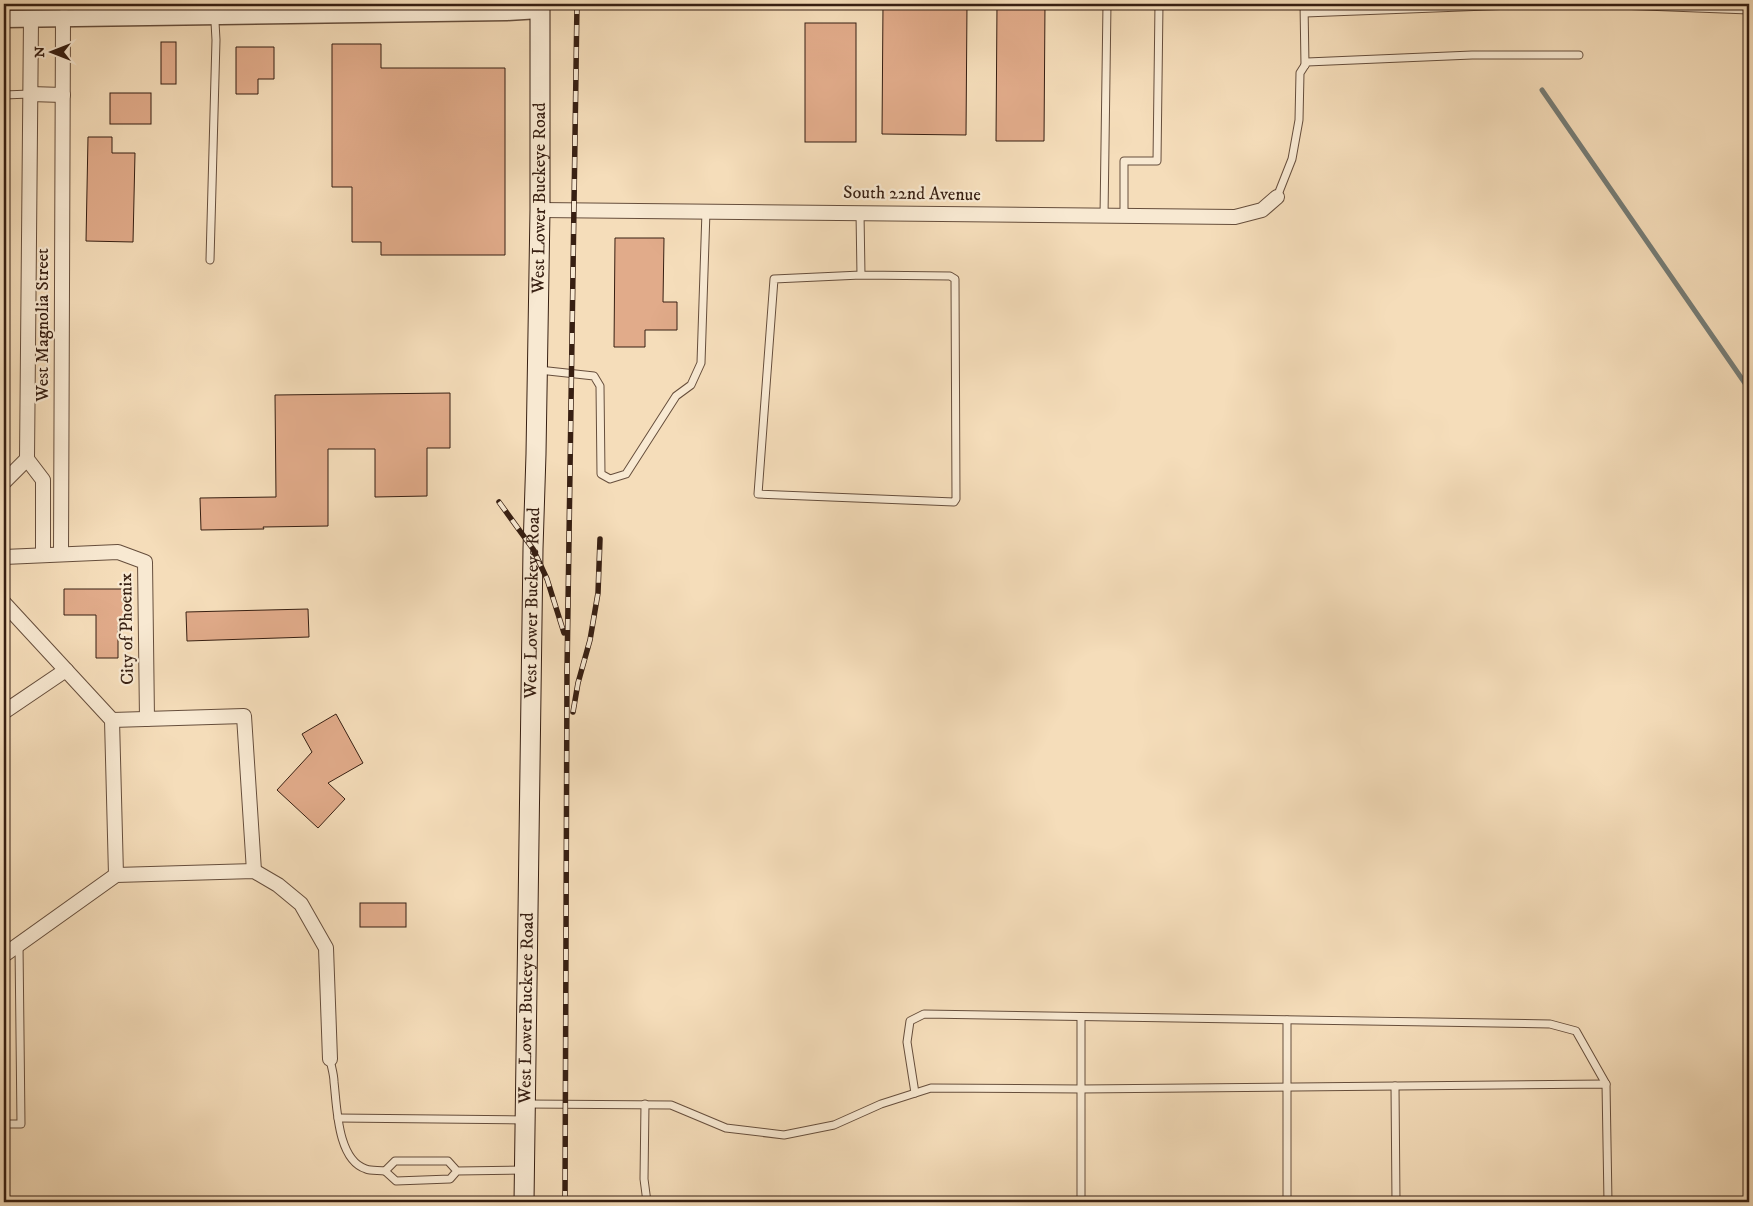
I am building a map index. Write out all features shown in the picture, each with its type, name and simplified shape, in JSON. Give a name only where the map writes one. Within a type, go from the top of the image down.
[{"type":"main road","name":"West Lower Buckeye Road","points":[[524,1202],[533,549],[538,369],[540,7]]},
{"type":"street","points":[[4,19],[31,19],[64,11],[214,10],[235,13],[399,8],[507,12],[540,7]]},
{"type":"street","name":"West Magnolia Street","points":[[61,554],[62,95],[64,11]]},
{"type":"street","name":"West Magnolia Street","points":[[27,458],[31,19]]},
{"type":"street","points":[[30,94],[62,95]]},
{"type":"street","name":"South 22nd Avenue","points":[[540,210],[1235,217],[1262,210],[1278,197]]},
{"type":"street","points":[[4,482],[27,458],[43,480],[43,554]]},
{"type":"street","name":"City of Phoenix","points":[[4,557],[118,552],[145,562],[147,719]]},
{"type":"street","points":[[4,603],[112,720],[116,875]]},
{"type":"street","points":[[4,712],[66,670]]},
{"type":"street","points":[[112,720],[244,716],[254,871]]},
{"type":"street","points":[[4,955],[116,875],[254,871],[278,885],[301,904],[326,948],[330,1059]]},
{"type":"lane","points":[[1104,216],[1107,4]]},
{"type":"lane","points":[[1124,216],[1124,161],[1157,161],[1159,4]]},
{"type":"lane","points":[[1304,4],[1305,65]]},
{"type":"lane","points":[[1304,13],[1542,4]]},
{"type":"lane","points":[[1592,4],[1749,10]]},
{"type":"lane","points":[[210,260],[216,40],[214,10]]},
{"type":"lane","points":[[1278,197],[1292,159],[1299,120],[1300,73],[1307,62],[1472,55],[1579,55]]},
{"type":"lane","points":[[4,95],[30,94]]},
{"type":"lane","points":[[538,369],[594,376],[600,386],[601,474],[610,479],[626,474],[676,396],[691,386],[701,363],[706,212]]},
{"type":"lane","points":[[860,213],[861,275]]},
{"type":"lane","points":[[861,275],[950,276],[955,279],[956,501],[758,494],[774,279],[861,275]]},
{"type":"lane","points":[[4,1124],[21,1124],[19,944]]},
{"type":"lane","points":[[915,1093],[907,1042],[910,1021],[924,1014],[1550,1024],[1576,1031],[1606,1084],[1608,1202]]},
{"type":"lane","points":[[1081,1017],[1081,1202]]},
{"type":"lane","points":[[1287,1020],[1287,1202]]},
{"type":"lane","points":[[330,1059],[338,1118],[346,1150],[351,1159],[365,1169],[385,1171],[396,1181],[450,1179],[457,1171]]},
{"type":"lane","points":[[338,1118],[526,1112],[671,1104],[726,1128],[784,1136],[834,1125],[881,1104],[931,1088],[1081,1089],[1606,1084]]},
{"type":"lane","points":[[1395,1086],[1396,1202]]},
{"type":"lane","points":[[645,1104],[644,1179],[647,1202]]},
{"type":"lane","points":[[385,1171],[395,1161],[448,1162],[457,1171],[524,1170]]},
{"type":"building","points":[[883,4],[967,4],[966,135],[882,134]]},
{"type":"building","points":[[997,4],[1045,4],[1044,141],[996,141]]},
{"type":"building","points":[[805,23],[856,23],[856,142],[805,142]]},
{"type":"building","points":[[161,42],[176,42],[176,84],[161,84]]},
{"type":"building","points":[[332,44],[381,44],[381,68],[505,68],[505,255],[381,255],[381,242],[352,242],[352,187],[332,187]]},
{"type":"building","points":[[236,47],[274,47],[274,79],[258,79],[258,94],[236,94]]},
{"type":"building","points":[[110,93],[151,93],[151,124],[110,124]]},
{"type":"building","points":[[88,137],[112,137],[112,153],[135,153],[133,242],[86,241]]},
{"type":"building","points":[[615,238],[664,238],[663,302],[677,302],[677,330],[645,330],[645,347],[614,347]]},
{"type":"building","points":[[450,393],[450,448],[427,448],[427,496],[375,497],[375,449],[328,449],[328,526],[201,530],[200,498],[276,497],[275,395]]},
{"type":"building","points":[[64,589],[127,589],[127,626],[118,626],[118,658],[96,658],[96,615],[64,615]]},
{"type":"building","points":[[308,609],[309,637],[187,641],[186,612]]},
{"type":"building","points":[[336,714],[363,763],[328,783],[345,799],[318,828],[277,790],[312,752],[302,734]]},
{"type":"building","points":[[360,903],[406,903],[406,927],[360,927]]},
{"type":"waterway","points":[[1542,90],[1749,389]]},
{"type":"railway","points":[[565,1202],[567,672],[577,4]]},
{"type":"railway","points":[[499,502],[533,549],[547,579],[564,633]]},
{"type":"railway","points":[[573,712],[578,683],[590,640],[598,593],[600,539]]}]
